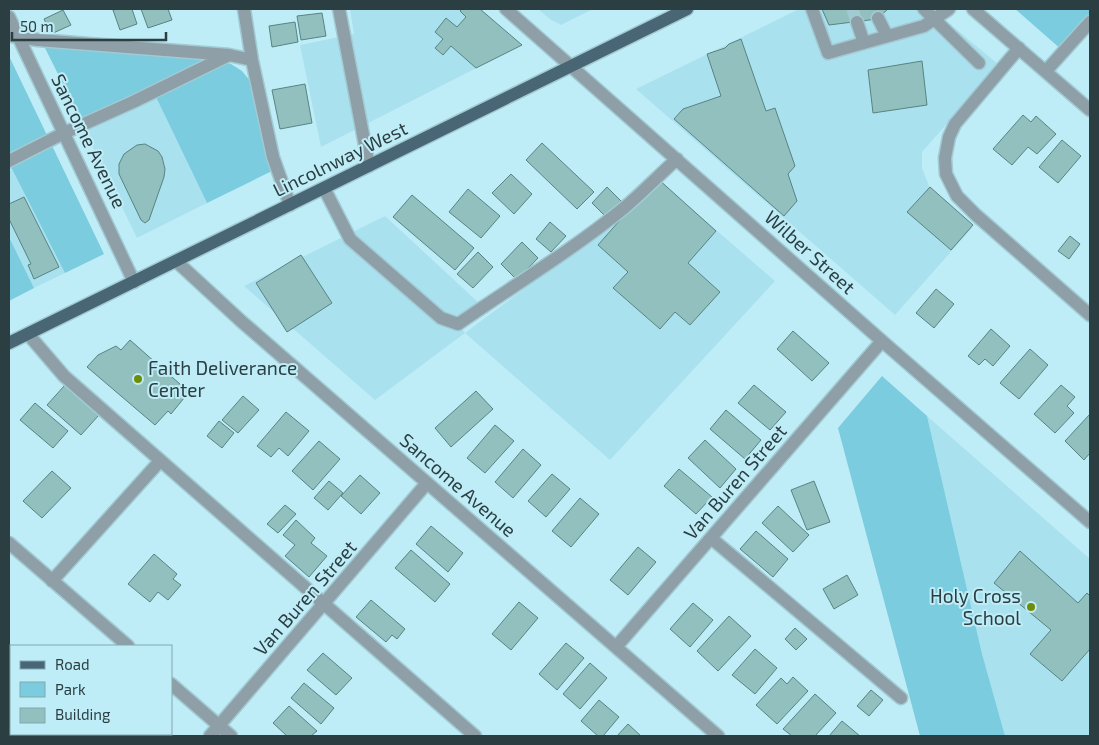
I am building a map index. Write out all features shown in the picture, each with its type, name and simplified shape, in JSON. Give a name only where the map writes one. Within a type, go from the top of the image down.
[{"type":"main road","name":"Lincolnway West","points":[[10,341],[28,334],[687,9]]},
{"type":"street","points":[[244,9],[252,60],[273,157],[290,205]]},
{"type":"street","points":[[338,9],[369,166]]},
{"type":"street","name":"Wilber Street","points":[[506,9],[1090,522]]},
{"type":"street","points":[[812,9],[828,53],[924,26],[949,9]]},
{"type":"street","points":[[924,9],[979,63]]},
{"type":"street","points":[[973,9],[1090,110]]},
{"type":"street","name":"Sancome Avenue","points":[[9,17],[13,36],[64,133],[134,282]]},
{"type":"street","points":[[878,18],[887,36]]},
{"type":"street","points":[[857,22],[864,43]]},
{"type":"street","points":[[1046,71],[1090,22]]},
{"type":"street","points":[[13,36],[38,40],[229,55],[252,60]]},
{"type":"street","points":[[1019,48],[955,124],[949,137],[945,158],[946,174],[957,196],[976,215],[1090,315]]},
{"type":"street","points":[[9,161],[229,55]]},
{"type":"street","points":[[324,188],[350,238],[441,318],[458,324],[567,251],[611,218],[677,159]]},
{"type":"street","name":"Sancome Avenue","points":[[176,261],[241,321],[718,736]]},
{"type":"street","points":[[28,334],[64,376],[475,736]]},
{"type":"street","name":"Van Buren Street","points":[[616,647],[882,341]]},
{"type":"street","points":[[52,581],[160,462]]},
{"type":"street","name":"Van Buren Street","points":[[210,736],[427,483]]},
{"type":"street","points":[[711,538],[900,698]]},
{"type":"street","points":[[9,543],[127,645]]},
{"type":"street","points":[[172,685],[230,736]]},
{"type":"shaded area","points":[[350,9],[480,9],[522,45],[321,147],[300,45],[354,34]]},
{"type":"shaded area","points":[[538,9],[593,9],[561,25],[551,20]]},
{"type":"shaded area","points":[[799,9],[932,9],[999,65],[922,152],[922,168],[929,186],[935,194],[972,228],[895,315],[636,89]]},
{"type":"shaded area","points":[[156,97],[207,203],[137,238],[85,131]]},
{"type":"shaded area","points":[[12,169],[65,273],[34,288],[9,237],[9,171]]},
{"type":"shaded area","points":[[663,184],[775,281],[610,460],[465,333]]},
{"type":"shaded area","points":[[385,216],[479,303],[455,320],[465,333],[375,400],[244,286]]},
{"type":"shaded area","name":"Holy Cross School","points":[[927,416],[1090,559],[1090,736],[1005,736],[982,655]]},
{"type":"green space","points":[[1015,9],[1090,9],[1090,18],[1062,50]]},
{"type":"green space","points":[[44,46],[213,58],[231,64],[242,71],[251,82],[265,152],[272,171],[207,203],[156,97],[82,122]]},
{"type":"green space","points":[[9,56],[104,254],[65,273],[12,169],[9,167]]},
{"type":"green space","points":[[9,237],[34,288],[9,301]]},
{"type":"green space","points":[[882,376],[927,416],[982,654],[1005,736],[920,736],[838,428]]},
{"type":"building","points":[[132,9],[137,24],[120,30],[113,10]]},
{"type":"building","points":[[141,9],[168,9],[172,20],[148,28]]},
{"type":"building","points":[[462,9],[480,9],[522,45],[476,68],[451,46],[443,55],[435,48],[443,39],[435,32],[446,18],[457,27],[466,17],[460,11]]},
{"type":"building","points":[[822,9],[888,9],[877,19],[829,25]]},
{"type":"building","points":[[63,10],[71,25],[51,34],[44,19]]},
{"type":"building","points":[[322,13],[326,36],[301,40],[297,16]]},
{"type":"building","points":[[295,22],[298,42],[272,47],[269,26]]},
{"type":"building","points":[[741,39],[766,111],[775,108],[795,166],[788,174],[797,201],[784,216],[674,119],[683,109],[721,96],[707,54],[725,48],[729,44]]},
{"type":"building","points":[[922,61],[927,105],[873,113],[868,70]]},
{"type":"building","points":[[305,84],[312,123],[280,129],[272,90]]},
{"type":"building","points":[[1023,115],[1031,122],[1036,116],[1056,134],[1037,154],[1028,147],[1012,165],[993,149]]},
{"type":"building","points":[[1062,140],[1081,156],[1058,183],[1039,167]]},
{"type":"building","points":[[542,143],[594,192],[577,209],[526,160]]},
{"type":"building","points":[[145,144],[158,151],[162,157],[165,169],[149,220],[145,223],[141,220],[119,174],[119,164],[124,154],[137,145]]},
{"type":"building","points":[[511,174],[532,194],[514,214],[492,193]]},
{"type":"building","points":[[657,178],[716,231],[688,263],[720,292],[690,325],[675,312],[660,329],[613,288],[628,272],[598,245]]},
{"type":"building","points":[[607,187],[622,202],[607,218],[592,203]]},
{"type":"building","points":[[930,187],[973,225],[951,250],[907,212]]},
{"type":"building","points":[[468,189],[500,216],[481,238],[449,212]]},
{"type":"building","points":[[412,195],[474,248],[455,270],[393,217]]},
{"type":"building","points":[[24,197],[59,267],[34,279],[28,265],[31,264],[9,219],[9,204]]},
{"type":"building","points":[[550,222],[566,236],[551,252],[536,239]]},
{"type":"building","points":[[1070,236],[1080,244],[1069,259],[1058,251]]},
{"type":"building","points":[[522,242],[538,258],[517,280],[501,264]]},
{"type":"building","points":[[478,252],[493,267],[473,288],[457,274]]},
{"type":"building","points":[[301,255],[332,303],[287,332],[256,283]]},
{"type":"building","points":[[936,289],[954,304],[934,328],[916,313]]},
{"type":"building","points":[[991,329],[1010,346],[993,366],[985,359],[979,365],[968,356]]},
{"type":"building","points":[[793,331],[829,363],[812,381],[777,349]]},
{"type":"building","name":"Faith Deliverance Center","points":[[130,340],[189,392],[171,414],[168,411],[155,425],[87,367],[98,355],[116,346],[121,350]]},
{"type":"building","points":[[1030,349],[1048,365],[1019,399],[1000,383]]},
{"type":"building","points":[[65,385],[99,415],[81,435],[47,405]]},
{"type":"building","points":[[754,385],[786,412],[770,430],[738,403]]},
{"type":"building","points":[[1061,385],[1075,397],[1067,406],[1074,413],[1055,433],[1034,414]]},
{"type":"building","points":[[476,391],[493,409],[451,447],[435,428]]},
{"type":"building","points":[[243,396],[259,410],[238,433],[222,420]]},
{"type":"building","points":[[35,403],[68,431],[53,448],[20,420]]},
{"type":"building","points":[[726,410],[761,440],[745,459],[710,429]]},
{"type":"building","points":[[286,412],[309,431],[288,456],[279,448],[271,457],[257,446]]},
{"type":"building","points":[[1090,414],[1090,453],[1084,460],[1065,441]]},
{"type":"building","points":[[219,421],[234,433],[222,448],[207,436]]},
{"type":"building","points":[[495,425],[514,441],[485,473],[467,458]]},
{"type":"building","points":[[705,440],[736,469],[720,488],[688,458]]},
{"type":"building","points":[[319,441],[340,459],[313,490],[292,471]]},
{"type":"building","points":[[523,449],[541,465],[513,498],[495,482]]},
{"type":"building","points":[[679,469],[712,497],[696,514],[664,486]]},
{"type":"building","points":[[52,471],[71,488],[42,518],[23,501]]},
{"type":"building","points":[[552,474],[570,489],[546,517],[528,501]]},
{"type":"building","points":[[360,475],[380,493],[361,514],[341,496]]},
{"type":"building","points":[[329,481],[343,493],[328,510],[314,498]]},
{"type":"building","points":[[814,481],[830,522],[807,530],[791,490]]},
{"type":"building","points":[[580,498],[599,514],[571,547],[552,531]]},
{"type":"building","points":[[285,505],[296,514],[278,533],[267,524]]},
{"type":"building","points":[[778,506],[809,535],[793,552],[762,523]]},
{"type":"building","points":[[296,520],[315,538],[311,543],[327,556],[309,577],[285,556],[295,545],[283,535]]},
{"type":"building","points":[[431,526],[463,553],[448,572],[416,544]]},
{"type":"building","points":[[756,531],[788,559],[773,577],[740,549]]},
{"type":"building","points":[[638,547],[656,562],[628,595],[610,580]]},
{"type":"building","points":[[411,550],[450,584],[435,602],[395,568]]},
{"type":"building","points":[[1020,551],[1078,603],[1087,593],[1090,596],[1090,649],[1062,681],[1030,654],[1051,630],[994,583]]},
{"type":"building","points":[[154,554],[177,574],[173,579],[181,585],[168,600],[158,592],[150,602],[128,584]]},
{"type":"building","points":[[847,575],[858,595],[834,609],[823,589]]},
{"type":"building","points":[[371,600],[405,629],[397,639],[392,635],[386,642],[356,617]]},
{"type":"building","points":[[519,602],[538,618],[511,650],[492,634]]},
{"type":"building","points":[[693,603],[713,620],[690,647],[670,629]]},
{"type":"building","points":[[729,616],[751,636],[718,671],[697,651]]},
{"type":"building","points":[[795,628],[807,639],[796,650],[785,639]]},
{"type":"building","points":[[566,643],[584,658],[557,690],[539,674]]},
{"type":"building","points":[[755,649],[777,668],[755,694],[732,675]]},
{"type":"building","points":[[323,653],[352,678],[336,695],[307,670]]},
{"type":"building","points":[[590,663],[607,678],[580,709],[563,694]]},
{"type":"building","points":[[793,677],[808,691],[777,724],[756,705],[781,678],[787,684]]},
{"type":"building","points":[[304,683],[334,708],[321,724],[291,698]]},
{"type":"building","points":[[871,690],[883,700],[869,716],[857,706]]},
{"type":"building","points":[[815,694],[836,713],[815,736],[792,736],[783,729]]},
{"type":"building","points":[[599,700],[619,717],[603,736],[598,736],[581,721]]},
{"type":"building","points":[[289,706],[317,731],[311,736],[287,736],[273,723]]},
{"type":"building","points":[[842,721],[860,736],[829,736]]},
{"type":"building","points":[[628,724],[641,736],[617,736]]},
{"type":"tunnel","points":[[852,9],[857,22]]},
{"type":"place","name":"Faith Deliverance Center","points":[[138,379]]},
{"type":"place","name":"Holy Cross School","points":[[1031,607]]}]
